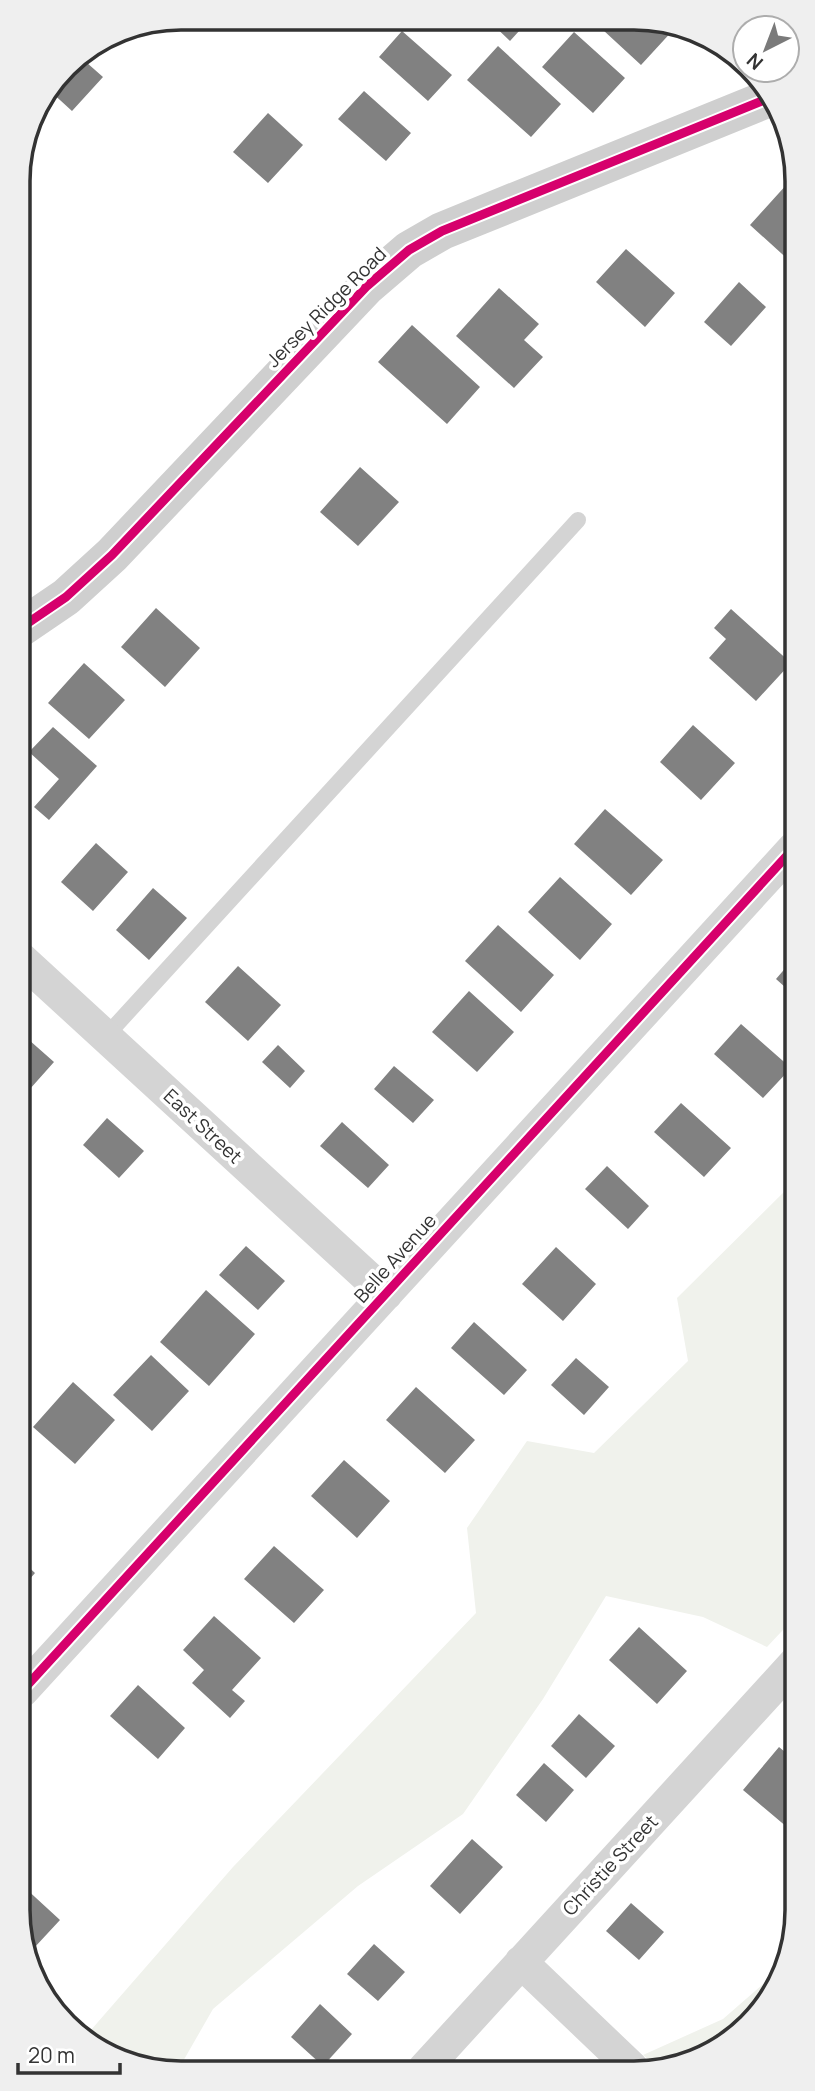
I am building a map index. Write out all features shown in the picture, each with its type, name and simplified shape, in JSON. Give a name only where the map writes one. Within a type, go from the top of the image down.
[{"type":"street","name":"Jersey Ridge Road","points":[[30,622],[66,597],[112,555],[367,286],[409,250],[442,230],[762,101]]},
{"type":"street","name":"Belle Avenue","points":[[30,1682],[785,858]]},
{"type":"street","name":"East Street","points":[[30,967],[386,1294]]},
{"type":"street","name":"Christie Street","points":[[431,2061],[785,1674]]},
{"type":"street","points":[[521,1962],[625,2061]]},
{"type":"lane","points":[[106,1036],[578,520]]},
{"type":"shaded area","points":[[785,1191],[785,1628],[767,1647],[703,1617],[606,1596],[543,1699],[463,1814],[358,1886],[213,2009],[183,2061],[132,2053],[114,2046],[90,2031],[233,1867],[476,1613],[467,1528],[527,1441],[594,1453],[688,1361],[677,1298]]},
{"type":"shaded area","points":[[768,1980],[748,2010],[718,2036],[692,2050],[673,2056],[649,2060],[643,2055],[723,2019]]},
{"type":"building","points":[[498,30],[520,30],[510,41]]},
{"type":"building","points":[[603,30],[654,31],[669,34],[641,65]]},
{"type":"building","points":[[402,31],[452,75],[428,101],[379,57]]},
{"type":"building","points":[[574,32],[625,78],[593,113],[542,67]]},
{"type":"building","points":[[498,46],[561,104],[531,137],[467,80]]},
{"type":"building","points":[[87,63],[103,77],[72,111],[56,96]]},
{"type":"building","points":[[364,91],[411,133],[386,161],[338,119]]},
{"type":"building","points":[[268,113],[303,145],[268,183],[233,152]]},
{"type":"building","points":[[785,186],[785,257],[750,225]]},
{"type":"building","points":[[626,249],[675,293],[645,327],[596,282]]},
{"type":"building","points":[[739,282],[766,307],[731,346],[704,322]]},
{"type":"building","points":[[499,288],[539,324],[524,340],[543,357],[514,388],[456,336]]},
{"type":"building","points":[[412,325],[480,387],[447,424],[378,362]]},
{"type":"building","points":[[360,467],[399,502],[358,546],[320,512]]},
{"type":"building","points":[[156,608],[200,648],[165,687],[121,647]]},
{"type":"building","points":[[731,609],[785,658],[785,670],[756,701],[709,658],[726,639],[714,628]]},
{"type":"building","points":[[84,663],[125,700],[89,739],[48,703]]},
{"type":"building","points":[[693,725],[735,763],[701,800],[660,762]]},
{"type":"building","points":[[53,727],[97,766],[49,820],[34,807],[59,779],[30,751]]},
{"type":"building","points":[[605,809],[663,860],[631,895],[574,844]]},
{"type":"building","points":[[96,843],[128,872],[93,911],[61,882]]},
{"type":"building","points":[[560,877],[612,924],[580,960],[528,912]]},
{"type":"building","points":[[153,888],[187,918],[149,960],[116,930]]},
{"type":"building","points":[[498,925],[554,975],[521,1012],[465,961]]},
{"type":"building","points":[[238,966],[281,1005],[248,1041],[205,1002]]},
{"type":"building","points":[[785,968],[785,987],[776,979]]},
{"type":"building","points":[[469,991],[514,1032],[477,1072],[432,1032]]},
{"type":"building","points":[[741,1024],[785,1063],[785,1074],[763,1098],[714,1054]]},
{"type":"building","points":[[30,1041],[54,1062],[30,1089]]},
{"type":"building","points":[[278,1045],[305,1071],[290,1088],[262,1062]]},
{"type":"building","points":[[394,1066],[434,1100],[413,1123],[374,1089]]},
{"type":"building","points":[[681,1103],[731,1148],[704,1177],[654,1132]]},
{"type":"building","points":[[107,1118],[144,1151],[119,1178],[83,1145]]},
{"type":"building","points":[[342,1122],[389,1165],[368,1188],[320,1146]]},
{"type":"building","points":[[607,1166],[649,1206],[628,1229],[585,1189]]},
{"type":"building","points":[[246,1246],[285,1281],[258,1310],[219,1275]]},
{"type":"building","points":[[556,1247],[596,1284],[563,1321],[522,1284]]},
{"type":"building","points":[[206,1290],[255,1334],[209,1386],[160,1342]]},
{"type":"building","points":[[474,1322],[527,1370],[504,1395],[451,1348]]},
{"type":"building","points":[[151,1355],[189,1391],[152,1431],[113,1395]]},
{"type":"building","points":[[576,1358],[609,1387],[584,1415],[551,1385]]},
{"type":"building","points":[[73,1382],[115,1420],[75,1464],[33,1427]]},
{"type":"building","points":[[416,1387],[475,1440],[445,1473],[386,1420]]},
{"type":"building","points":[[344,1460],[390,1501],[357,1538],[311,1496]]},
{"type":"building","points":[[274,1546],[324,1590],[294,1623],[244,1579]]},
{"type":"building","points":[[214,1616],[261,1658],[232,1690],[245,1701],[230,1718],[192,1683],[204,1670],[183,1650]]},
{"type":"building","points":[[639,1627],[687,1671],[657,1704],[609,1660]]},
{"type":"building","points":[[138,1685],[185,1728],[158,1759],[110,1716]]},
{"type":"building","points":[[579,1714],[615,1746],[586,1778],[551,1746]]},
{"type":"building","points":[[779,1747],[785,1752],[785,1825],[743,1790]]},
{"type":"building","points":[[544,1763],[574,1790],[546,1822],[516,1795]]},
{"type":"building","points":[[472,1839],[503,1867],[460,1914],[430,1886]]},
{"type":"building","points":[[30,1892],[60,1920],[35,1947],[31,1930]]},
{"type":"building","points":[[631,1903],[664,1932],[639,1960],[606,1931]]},
{"type":"building","points":[[374,1944],[405,1972],[378,2001],[347,1974]]},
{"type":"building","points":[[320,2004],[352,2034],[328,2061],[317,2061],[291,2037]]},
{"type":"cycle path","points":[[30,622],[66,597],[112,555],[367,286],[409,250],[442,231],[762,101]]},
{"type":"cycle path","points":[[30,1682],[785,858]]}]
